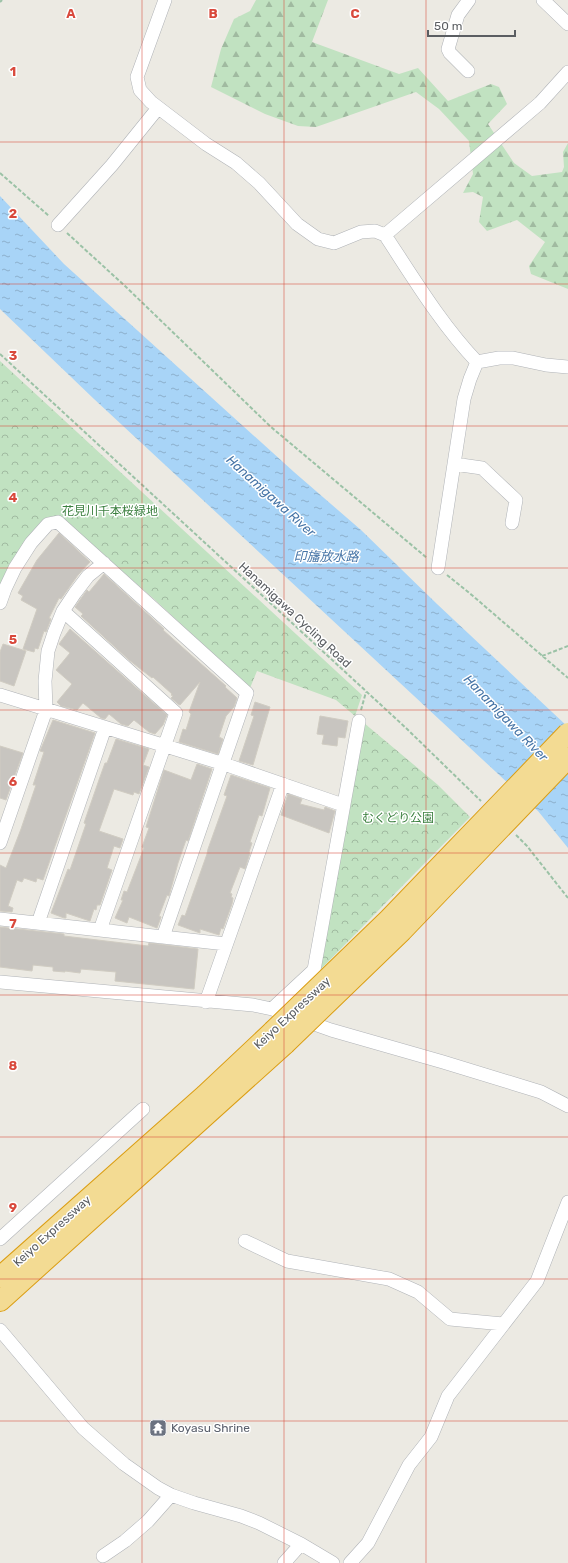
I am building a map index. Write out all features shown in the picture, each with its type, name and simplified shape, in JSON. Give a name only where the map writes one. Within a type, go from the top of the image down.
[{"type":"highway","name":"Keiyo Expressway","points":[[0,1301],[216,1107],[389,919],[568,733]]},
{"type":"highway","name":"Keiyo Expressway","points":[[0,1277],[205,1095],[279,1037],[402,931],[568,758]]},
{"type":"street","points":[[166,0],[137,77],[140,90],[158,108],[206,144],[236,163],[259,183],[297,224],[318,239],[334,243],[361,232],[375,231],[385,235],[435,312],[461,345],[477,362]]},
{"type":"street","points":[[468,71],[450,53],[448,49],[458,15],[469,0]]},
{"type":"street","points":[[543,0],[568,24]]},
{"type":"street","points":[[385,235],[540,103],[566,78]]},
{"type":"street","points":[[58,225],[112,165],[158,108]]},
{"type":"street","points":[[477,362],[499,358],[513,358],[546,365],[568,367]]},
{"type":"street","points":[[438,568],[464,399],[477,362]]},
{"type":"street","points":[[454,464],[482,468],[516,500],[512,523]]},
{"type":"street","points":[[0,603],[15,568],[31,543],[48,524],[58,522],[247,693],[224,764],[163,937]]},
{"type":"street","points":[[0,843],[46,710],[45,681],[48,651],[63,611],[88,576],[104,563]]},
{"type":"street","points":[[63,611],[176,713],[100,930]]},
{"type":"street","points":[[0,695],[165,745],[343,805]]},
{"type":"street","points":[[272,1009],[314,970],[359,721]]},
{"type":"street","points":[[38,923],[105,728]]},
{"type":"street","points":[[206,1002],[283,784]]},
{"type":"street","points":[[0,918],[226,944]]},
{"type":"street","points":[[0,982],[206,1002],[253,1005],[272,1009],[331,1030],[444,1062],[540,1092],[568,1106]]},
{"type":"street","points":[[0,1239],[143,1110]]},
{"type":"street","points":[[350,1563],[368,1543],[409,1465],[431,1437],[448,1396],[537,1281],[568,1202]]},
{"type":"street","points":[[245,1241],[287,1261],[389,1280],[418,1292],[450,1319],[503,1324]]},
{"type":"street","points":[[1,1331],[83,1428],[124,1464],[158,1488],[171,1495],[194,1503],[259,1522],[333,1563]]},
{"type":"street","points":[[103,1556],[125,1541],[148,1521],[171,1495]]},
{"type":"street","points":[[284,1563],[301,1544]]},
{"type":"path","points":[[0,172],[126,286],[271,427],[473,596],[568,678]]},
{"type":"path","name":"Hanamigawa Cycling Road","points":[[0,354],[366,692],[481,801]]},
{"type":"path","points":[[542,656],[568,646]]},
{"type":"path","points":[[359,721],[366,692]]},
{"type":"path","points":[[516,835],[527,846],[568,898]]},
{"type":"green space","points":[[256,0],[328,0],[312,42],[399,74],[418,68],[448,101],[491,84],[499,87],[507,104],[488,124],[514,163],[532,176],[562,172],[564,167],[563,152],[568,143],[568,289],[531,274],[529,266],[545,242],[517,220],[487,231],[479,222],[483,197],[473,192],[463,193],[473,174],[469,141],[439,109],[416,92],[316,127],[298,126],[265,114],[211,87],[221,49],[234,19],[250,11]]},
{"type":"green space","name":"花見川千本桜緑地","points":[[0,361],[362,695],[355,716],[336,700],[257,671],[250,688],[154,599],[62,519],[50,517],[22,546],[0,589]]},
{"type":"green space","name":"むくどり公園","points":[[364,723],[438,785],[470,817],[318,972]]},
{"type":"water","name":"印旛放水路","points":[[0,196],[64,264],[294,472],[361,530],[437,604],[568,727],[568,848],[538,811],[94,399],[0,309]]},
{"type":"building","points":[[59,533],[90,562],[78,575],[61,599],[59,598],[49,618],[51,619],[46,632],[44,631],[38,649],[35,648],[34,652],[23,649],[37,609],[21,600],[23,596],[18,593],[37,560]]},
{"type":"building","points":[[104,574],[164,629],[163,630],[226,686],[225,687],[237,698],[234,707],[226,716],[219,737],[223,739],[218,754],[179,742],[183,729],[186,730],[191,714],[189,712],[200,682],[180,705],[178,704],[171,698],[173,696],[171,695],[172,694],[153,677],[152,678],[129,660],[81,616],[83,614],[75,607],[87,590],[89,592]]},
{"type":"building","points":[[70,629],[167,715],[163,725],[155,734],[149,732],[134,720],[128,726],[121,724],[109,714],[105,719],[101,718],[83,703],[77,710],[61,706],[57,702],[72,684],[56,670],[70,653],[59,644]]},
{"type":"building","points":[[3,644],[26,651],[14,686],[0,681],[0,652]]},
{"type":"building","points":[[255,702],[270,707],[253,765],[239,761],[254,716],[251,715]]},
{"type":"building","points":[[320,716],[348,721],[345,738],[338,737],[337,746],[322,744],[324,735],[317,734]]},
{"type":"building","points":[[53,720],[95,733],[43,880],[37,878],[36,882],[24,878],[22,882],[17,880],[8,906],[13,908],[12,912],[0,911],[0,865],[6,868],[21,829],[36,785],[33,785],[44,752],[40,751]]},
{"type":"building","points":[[116,739],[149,749],[143,765],[149,767],[139,794],[134,792],[133,795],[114,789],[99,831],[123,839],[120,848],[114,846],[107,868],[112,870],[100,905],[97,905],[96,910],[94,909],[90,921],[66,913],[66,918],[64,918],[51,913],[68,869],[70,870],[100,777]]},
{"type":"building","points":[[0,746],[23,753],[6,800],[0,798]]},
{"type":"building","points":[[197,764],[212,769],[188,841],[186,840],[178,863],[169,896],[167,895],[159,916],[161,917],[157,928],[129,917],[127,923],[115,918],[123,900],[121,900],[124,891],[127,892],[144,848],[142,847],[149,828],[146,827],[164,770],[191,780]]},
{"type":"building","points":[[231,775],[270,788],[262,816],[259,815],[250,842],[252,843],[245,869],[240,867],[230,893],[232,894],[231,897],[233,898],[232,904],[223,929],[221,928],[219,935],[200,929],[200,933],[178,925],[182,915],[185,916],[207,854],[227,796],[224,795]]},
{"type":"building","points":[[288,794],[302,799],[300,804],[324,810],[325,807],[335,811],[329,833],[281,815]]},
{"type":"building","points":[[0,927],[64,934],[64,936],[148,946],[149,943],[198,949],[194,989],[115,981],[116,972],[81,969],[80,973],[53,971],[53,967],[33,965],[32,971],[0,967]]},
{"type":"place","name":"Koyasu Shrine","points":[[158,1428]]},
{"type":"water label","name":"Hanamigawa River","points":[[271,496]]},
{"type":"water label","name":"Hanamigawa River","points":[[506,718]]}]
